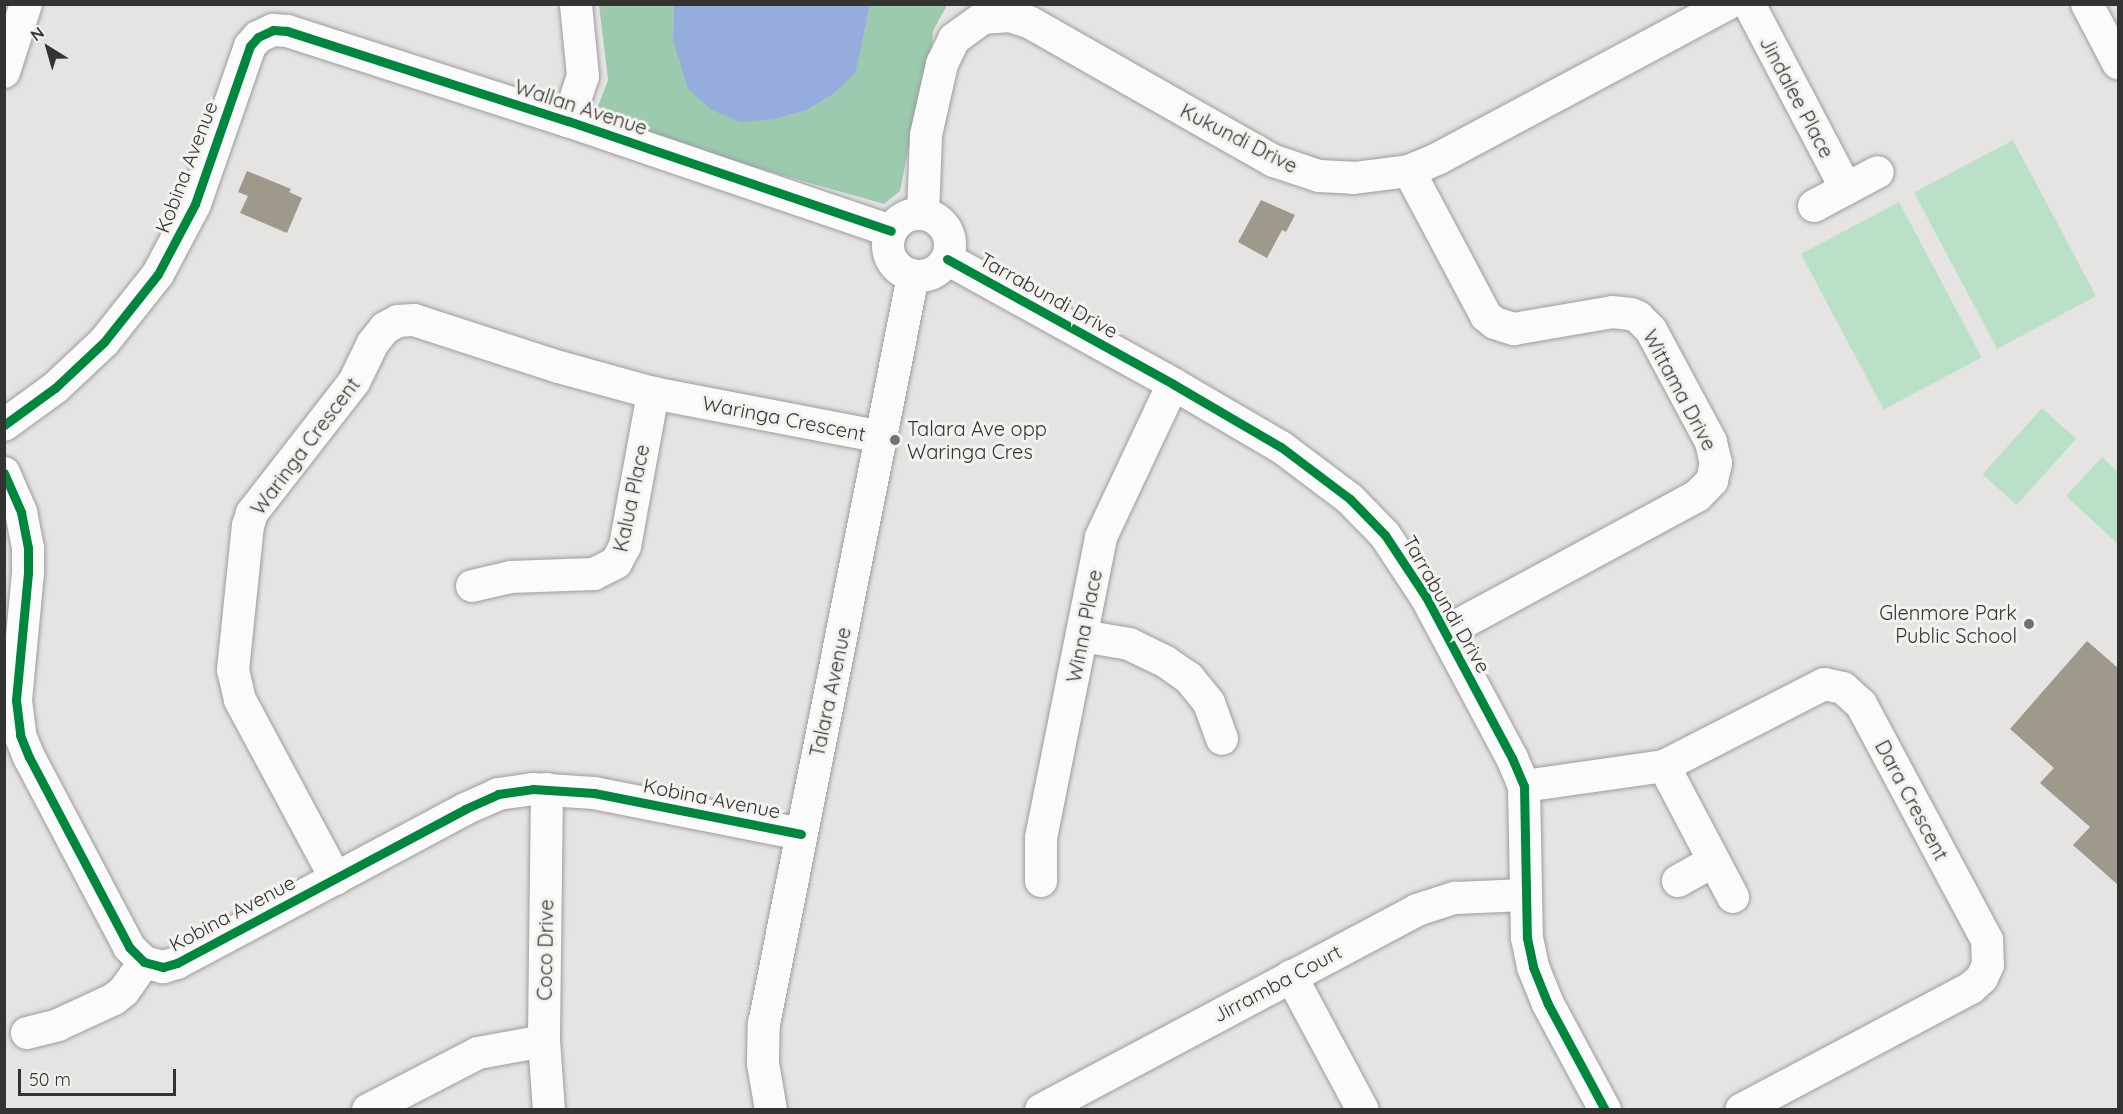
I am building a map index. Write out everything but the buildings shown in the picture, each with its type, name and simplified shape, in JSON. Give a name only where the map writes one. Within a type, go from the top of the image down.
[{"type":"street","points":[[4,72],[26,4]]},
{"type":"street","points":[[568,121],[583,76],[576,4]]},
{"type":"street","name":"Kukundi Drive","points":[[923,214],[926,135],[942,64],[954,39],[981,11],[1010,15],[1029,22],[1286,166],[1320,176],[1354,178],[1409,171],[1473,141],[1728,4]]},
{"type":"street","name":"Jindalee Place","points":[[1749,4],[1846,189]]},
{"type":"street","points":[[2087,4],[2118,63]]},
{"type":"street","name":"Wallan Avenue","points":[[258,37],[273,30],[287,30],[568,121],[891,231]]},
{"type":"street","name":"Kobina Avenue","points":[[4,425],[55,388],[97,349],[124,319],[158,274],[195,204],[247,53],[258,37]]},
{"type":"street","name":"Wittama Drive","points":[[1409,171],[1486,316],[1495,323],[1514,329],[1621,311],[1638,317],[1651,330],[1706,432],[1714,447],[1716,463],[1712,481],[1697,496],[1445,632]]},
{"type":"street","points":[[1814,206],[1878,172]]},
{"type":"street","points":[[923,214],[940,222],[950,240],[947,259],[933,273],[913,276],[904,273],[891,259],[888,250],[891,231],[904,218],[923,214]]},
{"type":"street","name":"Tarrabundi Drive","points":[[947,259],[1173,384],[1281,447],[1350,499],[1396,550],[1445,632],[1524,786],[1527,938],[1537,981],[1605,1110]]},
{"type":"street","name":"Talara Avenue","points":[[771,1110],[763,1064],[764,1024],[913,276]]},
{"type":"street","name":"Waringa Crescent","points":[[336,879],[240,700],[234,683],[248,526],[255,507],[354,382],[378,335],[398,321],[414,320],[559,367],[653,393],[882,437]]},
{"type":"street","name":"Winna Place","points":[[1041,881],[1041,838],[1103,530],[1173,384]]},
{"type":"street","name":"Kalua Place","points":[[472,586],[510,577],[594,574],[616,563],[625,546],[653,393]]},
{"type":"street","points":[[4,473],[21,512],[28,548],[28,573],[16,700],[20,735],[29,757],[129,947],[144,962],[124,991],[114,999],[58,1025],[27,1033]]},
{"type":"street","points":[[1082,636],[1129,644],[1160,658],[1189,678],[1209,703],[1222,739]]},
{"type":"street","name":"Dara Crescent","points":[[1524,786],[1664,766],[1824,684],[1843,688],[1861,704],[1989,948],[1986,971],[1971,988],[1741,1110]]},
{"type":"street","points":[[1664,766],[1733,897]]},
{"type":"street","name":"Kobina Avenue","points":[[144,962],[163,967],[177,963],[481,800],[518,790],[547,789],[594,793],[801,834]]},
{"type":"street","name":"Coco Drive","points":[[547,789],[544,1041],[549,1110]]},
{"type":"street","points":[[1678,881],[1714,861]]},
{"type":"street","name":"Jirramba Court","points":[[1041,1110],[1427,905],[1455,898],[1525,895]]},
{"type":"street","points":[[1291,976],[1363,1110]]},
{"type":"street","points":[[368,1110],[478,1053],[544,1041]]},
{"type":"green space","points":[[599,5],[674,5],[673,40],[776,119],[807,110],[835,93],[856,71],[870,5],[947,5],[933,31],[932,46],[923,77],[900,191],[884,204],[629,132],[611,121],[598,106],[608,80]]},
{"type":"green space","points":[[2013,140],[2096,296],[1997,349],[1914,193]]},
{"type":"green space","points":[[1899,202],[1982,357],[1884,410],[1801,254]]},
{"type":"green space","points":[[2042,408],[2076,439],[2017,505],[1982,474]]},
{"type":"green space","points":[[2102,457],[2118,472],[2118,544],[2066,496]]},
{"type":"water","points":[[674,4],[870,5],[856,72],[835,93],[807,110],[776,119],[740,122],[712,110],[688,89],[673,40]]},
{"type":"cycle path","points":[[4,425],[55,388],[104,342],[158,274],[195,204],[250,46],[258,37],[273,30],[287,31],[568,121],[891,231]]},
{"type":"cycle path","points":[[947,259],[1173,384],[1281,447],[1350,499],[1385,535],[1426,597],[1512,758],[1524,786],[1527,938],[1533,967],[1548,1004],[1605,1110]]},
{"type":"cycle path","points":[[4,473],[21,512],[28,548],[28,573],[16,700],[20,735],[29,757],[129,947],[144,962],[163,967],[177,963],[465,809],[498,794],[533,789],[594,793],[801,834]]},
{"type":"place","name":"Talara Ave opp Waringa Cres","points":[[895,440]]},
{"type":"place","name":"Glenmore Park Public School","points":[[2029,624]]}]
